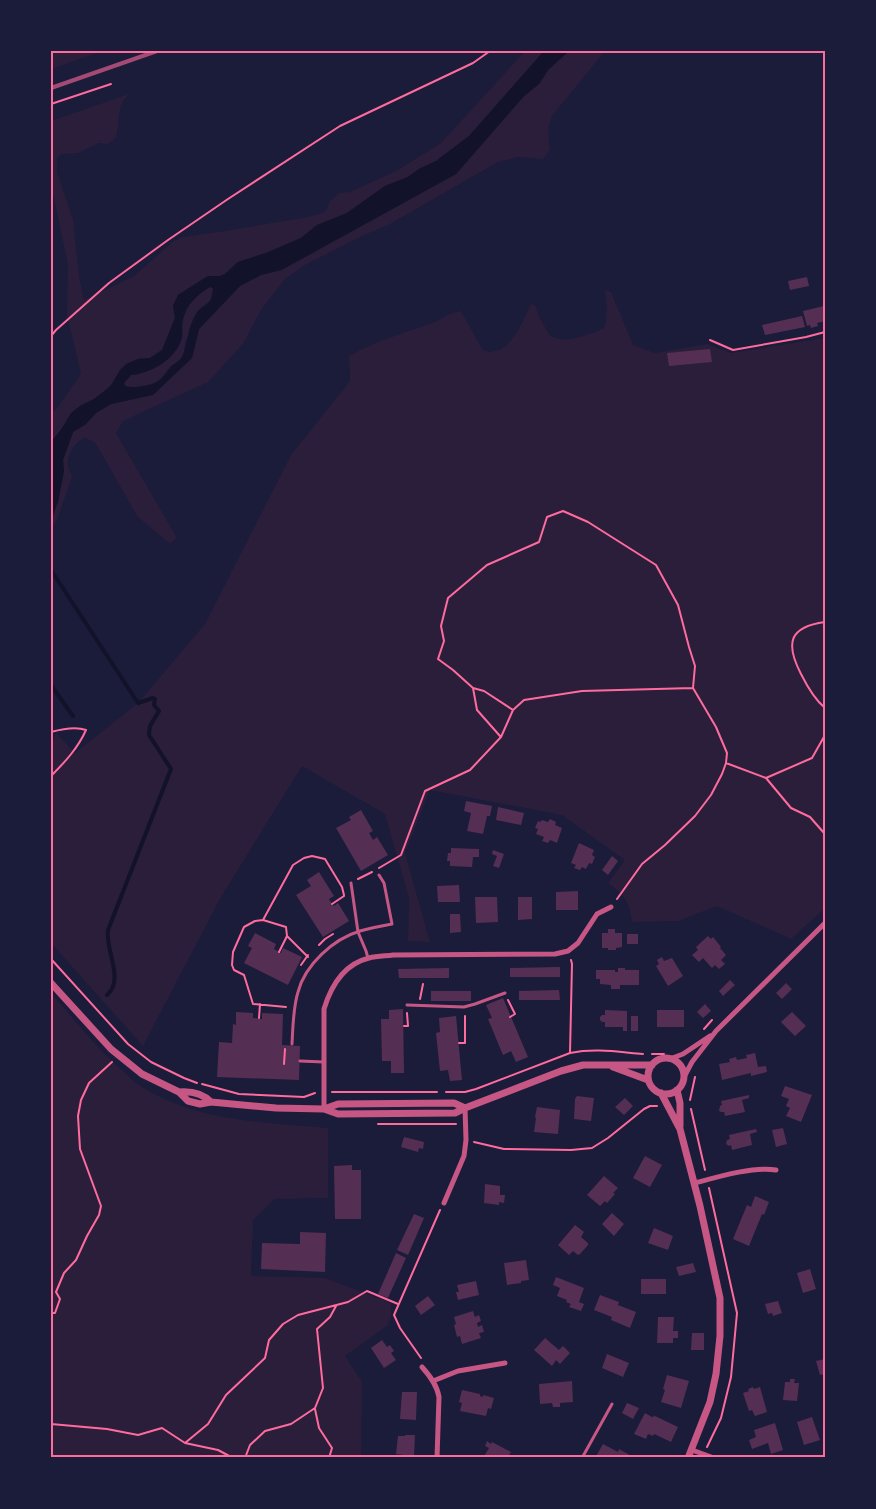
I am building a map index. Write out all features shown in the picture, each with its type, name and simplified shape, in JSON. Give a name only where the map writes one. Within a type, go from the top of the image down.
[{"type":"street","points":[[324,1109],[324,1010],[328,994],[347,969],[368,958],[393,955],[555,954],[568,951],[578,943],[597,914],[611,906]]},
{"type":"street","points":[[716,1032],[683,1054],[670,1059],[660,1059],[652,1065],[648,1080],[653,1088],[666,1094],[677,1090],[692,1062],[716,1032],[825,923]]},
{"type":"street","points":[[51,983],[111,1050],[142,1074],[179,1092],[188,1101],[200,1104],[211,1102],[276,1108],[324,1109],[338,1104],[454,1103],[465,1108],[561,1071],[583,1065],[652,1065]]},
{"type":"street","points":[[670,1059],[680,1066],[684,1077]]},
{"type":"street","points":[[604,1065],[648,1080]]},
{"type":"street","points":[[677,1090],[680,1103],[680,1129]]},
{"type":"street","points":[[661,1093],[680,1129],[695,1183],[720,1298],[717,1370],[710,1402],[688,1458]]},
{"type":"street","points":[[444,1203],[464,1156],[465,1108]]},
{"type":"street","points":[[695,1183],[750,1170],[769,1168],[776,1170]]},
{"type":"street","points":[[433,1381],[458,1371],[505,1363]]},
{"type":"street","points":[[422,1366],[438,1390],[437,1458]]},
{"type":"street","points":[[692,1450],[714,1458]]},
{"type":"lane","points":[[292,1044],[298,990],[310,967],[328,948],[358,932],[392,924],[384,883],[379,875]]},
{"type":"lane","points":[[351,883],[358,932],[368,958]]},
{"type":"lane","points":[[407,1005],[464,1007],[505,993]]},
{"type":"lane","points":[[300,1061],[324,1062]]},
{"type":"lane","points":[[582,1458],[612,1404]]},
{"type":"path","points":[[51,336],[109,283],[211,211],[340,126],[473,63],[490,51]]},
{"type":"path","points":[[51,105],[111,84]]},
{"type":"path","points":[[710,340],[733,350],[825,332]]},
{"type":"path","points":[[513,710],[484,690],[473,688],[438,659],[444,641],[441,626],[448,598],[487,565],[539,542],[547,517],[563,511],[588,522],[656,565],[678,605],[695,666],[693,688],[716,727],[727,753],[723,774],[711,795],[695,816],[642,864],[611,906]]},
{"type":"path","points":[[825,622],[810,624],[798,631],[791,643],[794,661],[808,688],[825,708]]},
{"type":"path","points":[[473,688],[477,710],[501,737]]},
{"type":"path","points":[[351,883],[400,855],[425,791],[470,770],[501,737],[513,710],[524,700],[582,691],[693,688]]},
{"type":"path","points":[[51,732],[62,729],[83,728],[86,730],[66,761],[51,776]]},
{"type":"path","points":[[766,778],[812,758],[825,735]]},
{"type":"path","points":[[726,763],[766,778],[791,808],[810,817],[824,833],[825,840]]},
{"type":"path","points":[[263,920],[293,865],[312,856],[325,860],[342,887],[344,896],[332,904]]},
{"type":"path","points":[[279,952],[287,936],[286,927],[263,920],[255,921],[244,927],[233,952],[232,965],[234,970],[244,975],[253,1004],[295,1008]]},
{"type":"path","points":[[287,936],[314,963]]},
{"type":"path","points":[[568,951],[572,964],[570,1053]]},
{"type":"path","points":[[51,959],[128,1044],[151,1062],[200,1084],[239,1094],[304,1097],[316,1092],[465,1092],[570,1053],[586,1050],[661,1054],[678,1049],[683,1054]]},
{"type":"path","points":[[417,1005],[423,984]]},
{"type":"path","points":[[505,993],[515,1014],[510,1017]]},
{"type":"path","points":[[259,1018],[260,1004]]},
{"type":"path","points":[[404,1026],[408,1026],[407,1005]]},
{"type":"path","points":[[459,1043],[465,1043],[464,1007]]},
{"type":"path","points":[[284,1064],[285,1044]]},
{"type":"path","points":[[51,1313],[55,1313],[60,1299],[56,1292],[64,1273],[76,1260],[99,1215],[101,1206],[80,1149],[78,1116],[81,1100],[89,1083],[119,1056]]},
{"type":"path","points":[[470,1141],[504,1149],[592,1148],[650,1106],[667,1106]]},
{"type":"path","points":[[422,1366],[420,1357],[394,1315],[444,1203]]},
{"type":"path","points":[[185,1443],[208,1424],[226,1395],[265,1358],[269,1341],[283,1324],[298,1315],[348,1302],[368,1291],[398,1304]]},
{"type":"path","points":[[329,1458],[332,1448],[319,1428],[315,1408],[323,1388],[317,1329],[330,1317],[337,1305]]},
{"type":"path","points":[[245,1458],[250,1445],[265,1431],[291,1424],[315,1408]]},
{"type":"path","points":[[51,1424],[138,1436],[162,1428],[185,1443],[218,1450],[233,1458]]},
{"type":"shaded area","points":[[51,51],[103,51],[51,69]]},
{"type":"shaded area","points":[[525,51],[544,51],[469,136],[436,161],[408,177],[385,186],[347,213],[317,225],[301,238],[238,262],[225,274],[208,276],[178,295],[173,305],[175,318],[162,350],[150,358],[138,359],[120,370],[107,389],[80,406],[51,443],[51,413],[58,407],[81,374],[67,314],[68,265],[51,184],[51,121],[129,94],[120,109],[116,138],[107,144],[99,143],[78,153],[61,154],[57,159],[57,172],[73,220],[79,277],[84,300],[134,276],[174,241],[183,237],[322,213],[339,193],[350,192],[398,170],[441,143]]},
{"type":"shaded area","points":[[544,51],[569,51],[548,70],[539,84],[524,96],[456,174],[281,270],[261,275],[240,286],[199,329],[192,358],[153,395],[111,404],[73,432],[63,460],[64,471],[58,502],[51,519],[51,442],[71,413],[107,389],[126,364],[138,359],[150,358],[162,350],[175,318],[173,306],[178,295],[208,276],[225,274],[238,262],[301,238],[317,225],[347,213],[385,186],[408,177],[436,161],[469,136]],"holes":[[[210,287],[213,288],[211,298],[193,319],[185,350],[180,359],[158,381],[143,386],[125,386],[124,383],[131,375],[155,368],[169,358],[179,346],[182,338],[182,321],[187,309],[201,293]]]},
{"type":"shaded area","points":[[569,51],[605,51],[552,116],[548,132],[550,149],[546,156],[542,159],[518,157],[498,162],[390,224],[305,265],[285,279],[261,310],[243,344],[208,382],[123,421],[116,433],[177,538],[170,544],[137,516],[95,442],[85,438],[78,442],[70,454],[68,467],[72,477],[51,530],[51,519],[54,515],[64,472],[63,460],[73,432],[111,404],[153,394],[192,358],[199,329],[240,286],[261,275],[282,270],[456,174],[524,96],[539,84],[548,70]]},
{"type":"shaded area","points":[[210,287],[213,288],[210,301],[203,308],[185,342],[184,353],[180,360],[171,366],[158,382],[130,388],[125,386],[124,383],[131,375],[137,375],[182,336],[183,320],[188,307],[196,297]]},
{"type":"shaded area","points":[[605,290],[611,292],[633,345],[655,353],[707,344],[731,353],[825,338],[825,908],[791,939],[717,906],[678,921],[632,922],[630,909],[625,900],[608,883],[625,860],[562,815],[430,790],[405,853],[430,942],[408,941],[409,898],[385,814],[302,766],[221,897],[143,1046],[51,943],[51,744],[56,733],[75,753],[138,703],[205,624],[291,455],[350,381],[349,356],[379,342],[461,311],[482,349],[489,352],[500,350],[518,331],[531,304],[535,305],[550,336],[558,339],[571,339],[583,336],[604,328],[607,309]]},
{"type":"shaded area","points":[[51,993],[112,1061],[137,1083],[161,1097],[207,1113],[231,1118],[328,1128],[328,1198],[274,1199],[253,1220],[251,1276],[325,1278],[391,1303],[388,1325],[345,1356],[362,1382],[361,1458],[51,1458]]},
{"type":"building","points":[[807,277],[809,286],[790,290],[788,281]]},
{"type":"building","points":[[824,306],[825,321],[811,328],[810,325],[807,326],[803,311]]},
{"type":"building","points":[[802,316],[805,327],[765,335],[762,325]]},
{"type":"building","points":[[710,349],[712,362],[669,366],[667,353]]},
{"type":"building","points":[[466,801],[492,806],[483,834],[467,831],[471,813],[464,811]]},
{"type":"building","points":[[498,807],[524,813],[521,825],[496,820]]},
{"type":"building","points":[[361,810],[373,831],[369,833],[373,840],[377,837],[388,855],[361,871],[336,828],[351,820],[349,817]]},
{"type":"building","points":[[550,819],[562,828],[557,843],[550,840],[548,843],[542,841],[544,837],[536,834],[538,829],[535,828],[538,821],[548,822]]},
{"type":"building","points":[[579,843],[594,850],[592,855],[595,857],[592,864],[589,863],[586,869],[582,867],[580,870],[574,868],[576,865],[571,863]]},
{"type":"building","points":[[451,848],[479,849],[479,857],[473,857],[472,867],[450,866],[450,861],[447,861]]},
{"type":"building","points":[[493,850],[504,854],[499,868],[493,866],[497,856],[492,854]]},
{"type":"building","points":[[612,856],[618,861],[608,875],[602,870]]},
{"type":"building","points":[[319,872],[334,896],[329,899],[332,904],[334,906],[338,903],[349,921],[323,937],[296,895],[311,886],[307,880]]},
{"type":"building","points":[[459,885],[460,902],[438,902],[437,886]]},
{"type":"building","points":[[578,891],[578,910],[556,910],[556,892]]},
{"type":"building","points":[[475,897],[497,897],[498,922],[476,923]]},
{"type":"building","points":[[518,897],[532,897],[532,919],[518,920]]},
{"type":"building","points":[[450,914],[460,914],[461,932],[450,933]]},
{"type":"building","points":[[608,929],[615,929],[615,933],[622,933],[622,947],[616,950],[602,948],[602,933],[608,933]]},
{"type":"building","points":[[255,933],[276,944],[274,949],[281,953],[283,948],[302,957],[288,985],[244,963],[252,948],[248,946]]},
{"type":"building","points":[[627,934],[638,934],[638,944],[627,944]]},
{"type":"building","points":[[708,936],[711,939],[713,937],[726,955],[721,960],[725,964],[719,969],[715,965],[712,968],[703,958],[699,962],[692,955],[698,950],[696,947]]},
{"type":"building","points":[[662,957],[664,961],[672,958],[683,976],[668,986],[656,966],[659,964],[657,960]]},
{"type":"building","points":[[560,967],[560,977],[510,977],[510,968]]},
{"type":"building","points":[[449,968],[449,978],[399,978],[398,969]]},
{"type":"building","points":[[618,968],[639,970],[639,985],[620,985],[620,989],[611,989],[611,985],[600,984],[600,979],[596,979],[596,970],[618,972]]},
{"type":"building","points":[[730,980],[735,985],[723,996],[719,991]]},
{"type":"building","points":[[786,983],[792,989],[782,999],[776,993]]},
{"type":"building","points":[[559,990],[560,1000],[519,1000],[519,991]]},
{"type":"building","points":[[431,991],[471,991],[471,1001],[431,1001]]},
{"type":"building","points":[[503,998],[528,1057],[516,1062],[511,1051],[503,1055],[488,1019],[492,1018],[486,1005]]},
{"type":"building","points":[[705,1004],[711,1011],[703,1018],[697,1012]]},
{"type":"building","points":[[403,1009],[404,1073],[391,1073],[391,1061],[382,1061],[381,1019],[389,1019],[389,1010]]},
{"type":"building","points":[[605,1010],[627,1011],[627,1031],[623,1031],[623,1027],[605,1027],[605,1022],[600,1020],[600,1017],[605,1015]]},
{"type":"building","points":[[657,1010],[684,1010],[684,1027],[657,1027]]},
{"type":"building","points":[[236,1012],[253,1013],[253,1018],[262,1019],[262,1013],[283,1014],[282,1045],[300,1046],[299,1080],[217,1077],[219,1042],[232,1043]]},
{"type":"building","points":[[792,1012],[806,1026],[795,1036],[781,1022]]},
{"type":"building","points":[[456,1016],[462,1080],[450,1081],[448,1070],[440,1071],[436,1033],[440,1032],[439,1018]]},
{"type":"building","points":[[631,1016],[638,1016],[638,1031],[631,1031]]},
{"type":"building","points":[[755,1053],[758,1067],[766,1066],[767,1072],[751,1076],[751,1073],[722,1080],[719,1064],[730,1062],[729,1059],[736,1057],[737,1060],[747,1058],[746,1055]]},
{"type":"building","points":[[785,1086],[812,1095],[801,1122],[786,1116],[790,1108],[786,1106],[789,1099],[781,1096]]},
{"type":"building","points":[[749,1095],[749,1098],[742,1100],[745,1112],[725,1116],[724,1112],[719,1111],[721,1101]]},
{"type":"building","points":[[577,1096],[594,1098],[591,1121],[574,1119]]},
{"type":"building","points":[[625,1098],[633,1106],[624,1115],[615,1107]]},
{"type":"building","points":[[537,1107],[560,1110],[558,1134],[534,1132]]},
{"type":"building","points":[[783,1128],[787,1144],[776,1147],[772,1130]]},
{"type":"building","points":[[756,1129],[757,1132],[750,1134],[752,1145],[732,1150],[731,1145],[726,1144],[730,1139],[729,1135]]},
{"type":"building","points":[[404,1137],[424,1142],[423,1149],[419,1148],[418,1152],[401,1147]]},
{"type":"building","points":[[645,1156],[662,1165],[650,1187],[633,1178]]},
{"type":"building","points":[[352,1165],[352,1170],[361,1170],[361,1219],[335,1219],[334,1166]]},
{"type":"building","points":[[604,1176],[618,1188],[607,1203],[605,1201],[600,1206],[587,1195]]},
{"type":"building","points":[[485,1184],[500,1186],[500,1195],[505,1195],[504,1203],[499,1202],[499,1205],[484,1203]]},
{"type":"building","points":[[755,1196],[769,1202],[749,1246],[733,1239],[747,1205],[751,1207]]},
{"type":"building","points":[[612,1213],[624,1224],[614,1236],[602,1224]]},
{"type":"building","points":[[414,1214],[424,1218],[408,1255],[397,1250]]},
{"type":"building","points":[[575,1225],[584,1232],[581,1237],[588,1245],[580,1254],[573,1251],[569,1255],[558,1245]]},
{"type":"building","points":[[654,1228],[673,1236],[668,1250],[648,1243]]},
{"type":"building","points":[[300,1232],[326,1233],[325,1272],[261,1269],[262,1243],[300,1244]]},
{"type":"building","points":[[396,1253],[406,1258],[388,1298],[378,1294]]},
{"type":"building","points":[[526,1260],[529,1280],[507,1285],[504,1263]]},
{"type":"building","points":[[693,1263],[696,1272],[679,1276],[676,1267]]},
{"type":"building","points":[[810,1269],[816,1289],[803,1293],[797,1273]]},
{"type":"building","points":[[556,1277],[584,1288],[579,1302],[584,1304],[581,1311],[569,1307],[571,1304],[566,1302],[567,1300],[557,1296],[560,1288],[553,1285]]},
{"type":"building","points":[[641,1279],[666,1279],[666,1294],[641,1294]]},
{"type":"building","points":[[476,1281],[479,1295],[458,1300],[457,1285]]},
{"type":"building","points":[[600,1295],[636,1312],[630,1328],[594,1310]]},
{"type":"building","points":[[428,1296],[435,1305],[421,1315],[415,1306]]},
{"type":"building","points":[[778,1301],[782,1313],[773,1316],[772,1313],[768,1314],[765,1304]]},
{"type":"building","points":[[473,1311],[475,1317],[479,1315],[481,1321],[477,1323],[478,1327],[482,1325],[484,1332],[479,1333],[481,1338],[462,1344],[460,1336],[457,1337],[454,1317]]},
{"type":"building","points":[[658,1317],[674,1317],[673,1331],[678,1331],[678,1338],[673,1338],[673,1343],[657,1343]]},
{"type":"building","points":[[692,1333],[704,1333],[704,1350],[691,1350]]},
{"type":"building","points":[[545,1338],[559,1350],[563,1346],[570,1353],[560,1364],[556,1360],[552,1366],[534,1350]]},
{"type":"building","points":[[382,1340],[387,1347],[390,1345],[394,1351],[391,1353],[396,1360],[384,1368],[371,1348]]},
{"type":"building","points":[[607,1354],[629,1363],[623,1377],[602,1368]]},
{"type":"building","points":[[825,1359],[825,1374],[820,1375],[816,1361]]},
{"type":"building","points":[[667,1375],[689,1381],[681,1408],[661,1402]]},
{"type":"building","points":[[790,1379],[795,1379],[794,1383],[799,1383],[797,1401],[783,1400],[785,1382],[790,1382]]},
{"type":"building","points":[[572,1381],[573,1402],[560,1403],[560,1407],[553,1407],[552,1403],[540,1404],[539,1384]]},
{"type":"building","points":[[753,1387],[754,1389],[760,1387],[767,1412],[755,1416],[752,1410],[749,1411],[743,1393]]},
{"type":"building","points":[[462,1390],[494,1398],[486,1416],[460,1411],[462,1403],[459,1402]]},
{"type":"building","points":[[402,1392],[417,1392],[416,1420],[400,1419]]},
{"type":"building","points":[[627,1403],[639,1408],[633,1419],[622,1413]]},
{"type":"building","points":[[645,1413],[678,1427],[671,1442],[654,1434],[653,1436],[648,1434],[646,1439],[634,1434]]},
{"type":"building","points":[[812,1417],[820,1440],[804,1445],[797,1422]]},
{"type":"building","points":[[775,1423],[783,1450],[771,1454],[768,1443],[752,1449],[749,1440],[756,1437],[754,1430]]},
{"type":"building","points":[[415,1435],[414,1457],[396,1454],[398,1436]]},
{"type":"building","points":[[487,1441],[511,1452],[507,1458],[483,1458],[489,1448],[485,1446]]},
{"type":"building","points":[[603,1444],[618,1452],[619,1449],[635,1458],[595,1458]]},
{"type":"waterway","points":[[51,570],[138,703],[155,699],[154,705],[159,711],[150,726],[149,735],[171,769],[108,930],[114,981],[107,995]]},
{"type":"waterway","points":[[51,685],[73,716]]},
{"type":"railway","points":[[51,88],[157,51]]}]
